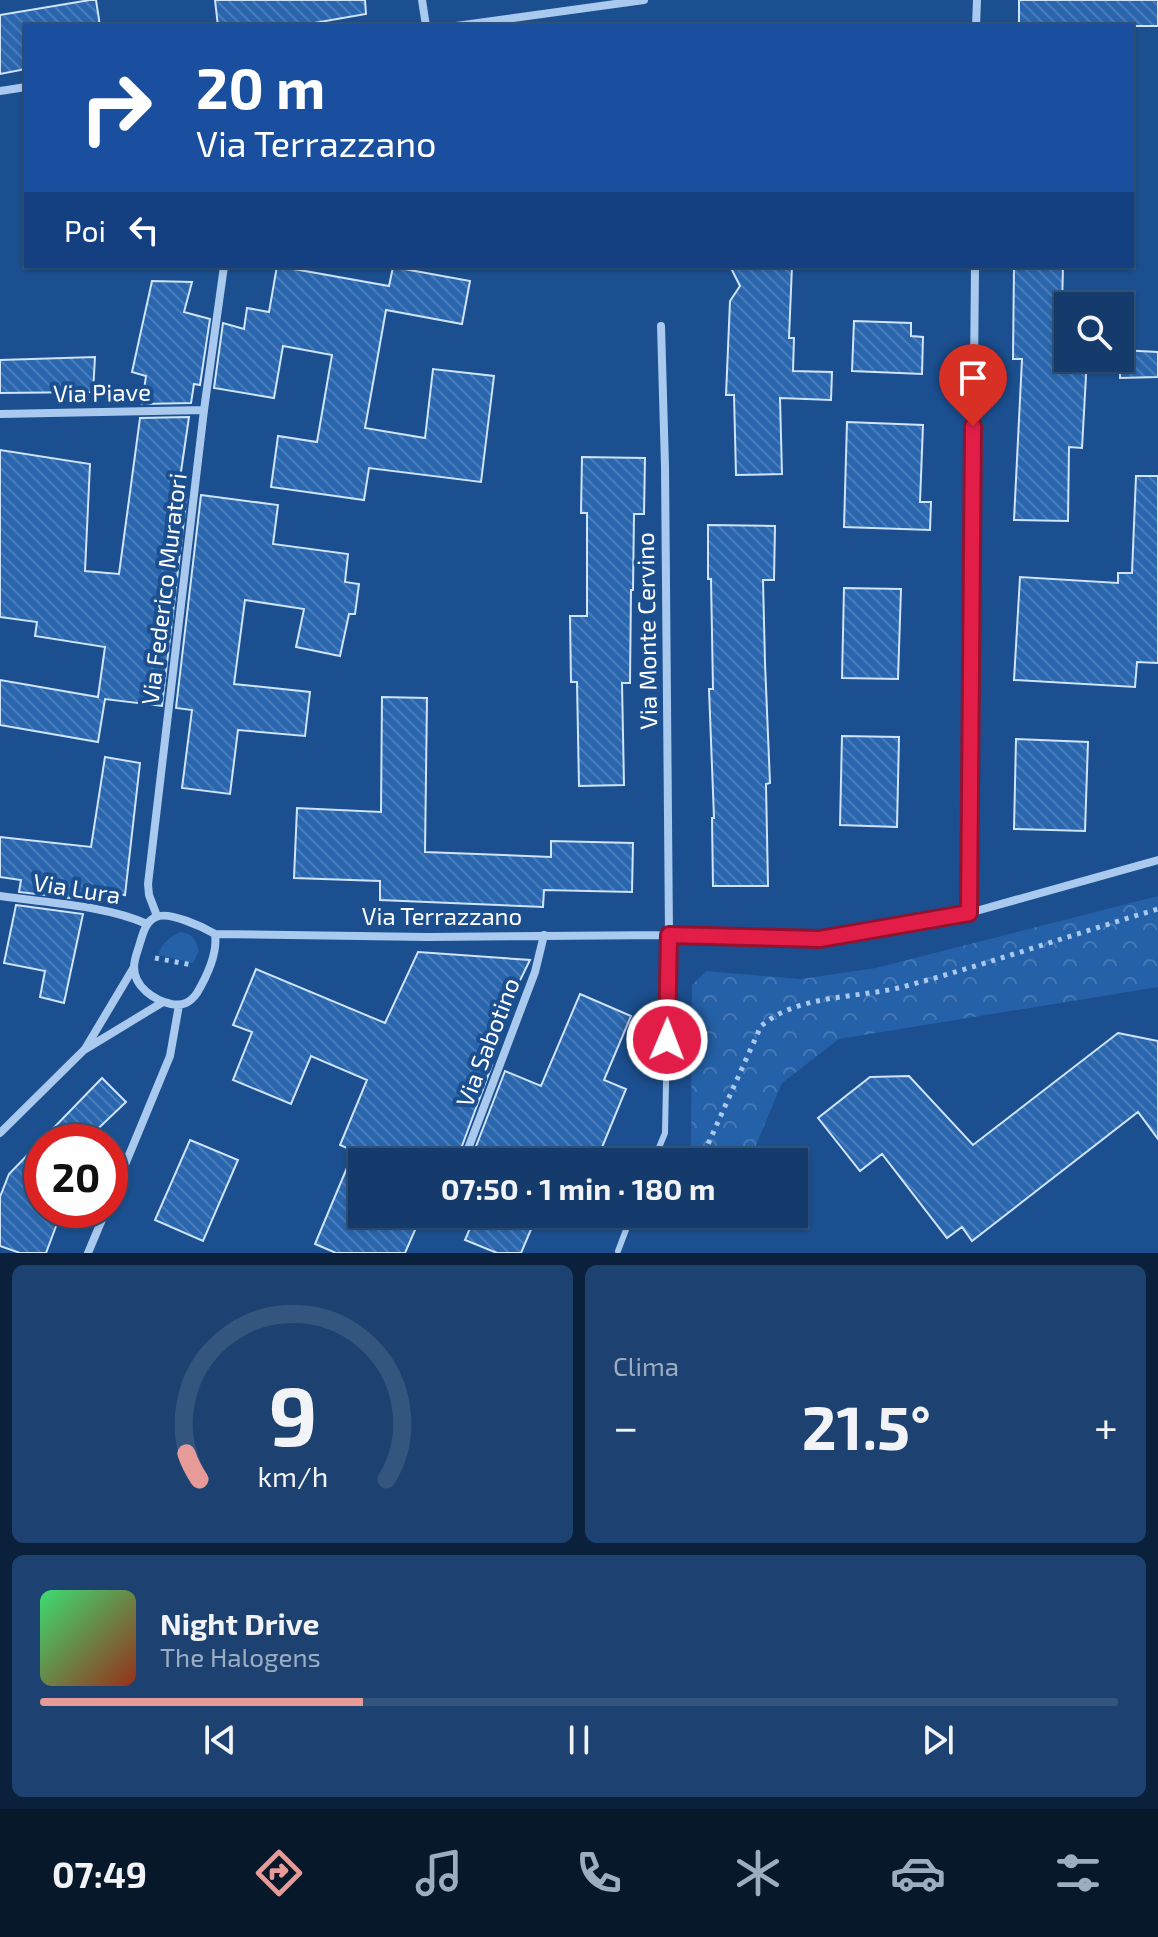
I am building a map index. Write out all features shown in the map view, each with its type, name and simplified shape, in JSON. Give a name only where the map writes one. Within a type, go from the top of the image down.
[{"type":"street","points":[[422,0],[426,24]]},
{"type":"street","points":[[470,24],[644,0]]},
{"type":"street","points":[[976,24],[977,0]]},
{"type":"street","points":[[0,91],[24,87]]},
{"type":"street","name":"Via Federico Muratori","points":[[157,916],[148,884],[224,268]]},
{"type":"street","points":[[969,913],[975,268]]},
{"type":"street","name":"Via Monte Cervino","points":[[661,326],[669,935]]},
{"type":"street","name":"Via Piave","points":[[0,414],[204,410]]},
{"type":"street","name":"Via Terrazzano","points":[[215,934],[427,937],[669,935],[820,939],[969,913],[1158,860]]},
{"type":"street","name":"Via Lura","points":[[0,896],[107,911],[147,924]]},
{"type":"street","points":[[84,1050],[134,967],[147,924],[157,916],[167,916],[215,934],[216,943],[206,977],[193,999],[185,1004],[163,1002],[150,995],[141,986],[134,967]]},
{"type":"street","name":"Via Sabotino","points":[[468,1148],[535,972],[544,935]]},
{"type":"street","points":[[0,1133],[84,1050],[163,1002]]},
{"type":"street","points":[[128,1158],[170,1056],[179,1005]]},
{"type":"street","points":[[88,1253],[98,1228]]},
{"type":"lane","points":[[659,1148],[665,1133],[669,935]]},
{"type":"lane","points":[[618,1251],[627,1228]]},
{"type":"path","points":[[706,1148],[761,1026],[773,1016],[791,1007],[904,987],[1158,909]]},
{"type":"path","points":[[137,955],[209,968]]},
{"type":"green space","points":[[1158,896],[1158,987],[839,1039],[782,1083],[755,1148],[691,1148],[692,985],[706,971],[801,979],[876,968]]},
{"type":"green space","points":[[181,932],[191,936],[197,944],[199,951],[193,963],[158,955],[166,941]]},
{"type":"building","points":[[96,0],[100,24],[24,24],[24,69],[0,74],[0,15]]},
{"type":"building","points":[[215,0],[365,0],[366,14],[308,24],[218,24]]},
{"type":"building","points":[[1019,0],[1158,0],[1158,26],[1019,24]]},
{"type":"building","points":[[277,268],[389,286],[393,268],[470,281],[462,324],[386,310],[365,428],[425,438],[433,369],[494,376],[481,482],[369,468],[364,500],[271,487],[278,436],[317,442],[332,355],[283,346],[274,398],[214,388],[223,323],[244,329],[247,308],[269,312]]},
{"type":"building","points":[[731,268],[792,268],[789,338],[794,338],[793,371],[832,372],[831,400],[780,398],[782,474],[736,475],[734,395],[726,395],[730,301],[740,286]]},
{"type":"building","points":[[1014,268],[1063,268],[1062,292],[1054,292],[1054,372],[1086,372],[1082,448],[1069,447],[1068,521],[1014,520],[1022,359],[1013,359]]},
{"type":"building","points":[[152,281],[192,282],[184,312],[210,319],[200,385],[194,384],[191,403],[142,404],[146,376],[132,372]]},
{"type":"building","points":[[854,321],[911,323],[911,336],[923,337],[922,374],[852,371]]},
{"type":"building","points":[[1134,351],[1158,352],[1158,377],[1120,378],[1120,372],[1134,372]]},
{"type":"building","points":[[95,357],[93,392],[0,393],[0,360]]},
{"type":"building","points":[[189,417],[178,492],[187,494],[162,706],[105,699],[98,742],[0,725],[0,680],[98,697],[105,647],[35,636],[37,622],[0,617],[0,450],[90,464],[85,571],[119,574],[140,418]]},
{"type":"building","points":[[847,422],[923,425],[920,502],[931,502],[930,530],[844,527]]},
{"type":"building","points":[[582,457],[645,458],[644,514],[634,514],[630,683],[622,683],[624,785],[579,786],[577,682],[571,682],[570,616],[587,616],[587,513],[581,513]]},
{"type":"building","points":[[1136,476],[1158,476],[1158,663],[1137,662],[1135,687],[1014,680],[1020,577],[1118,583],[1118,573],[1132,573]]},
{"type":"building","points":[[201,495],[278,505],[273,544],[348,554],[345,582],[359,584],[355,614],[349,614],[340,656],[296,647],[304,609],[245,600],[234,684],[310,692],[305,736],[238,730],[230,794],[182,788],[192,710],[176,708]]},
{"type":"building","points":[[708,525],[775,526],[774,580],[763,580],[770,783],[766,784],[768,886],[713,886],[709,689],[713,689]]},
{"type":"building","points":[[844,588],[901,589],[898,679],[842,678]]},
{"type":"building","points":[[382,697],[427,698],[425,852],[551,857],[551,841],[633,843],[632,892],[544,890],[543,907],[380,900],[380,881],[294,878],[297,808],[381,812]]},
{"type":"building","points":[[842,736],[899,737],[897,827],[840,825]]},
{"type":"building","points":[[1016,739],[1088,742],[1085,831],[1014,829]]},
{"type":"building","points":[[105,757],[140,763],[125,895],[88,890],[86,900],[19,892],[21,880],[0,877],[0,837],[91,847]]},
{"type":"building","points":[[16,905],[83,914],[64,1003],[40,997],[45,971],[4,963]]},
{"type":"building","points":[[418,952],[530,960],[487,1048],[491,1049],[485,1062],[492,1065],[461,1148],[348,1148],[340,1145],[367,1080],[311,1056],[291,1104],[233,1080],[252,1032],[233,1025],[256,969],[385,1023]]},
{"type":"building","points":[[580,994],[631,1016],[604,1080],[626,1089],[602,1148],[475,1148],[505,1071],[541,1086]]},
{"type":"building","points":[[1118,1033],[1158,1041],[1158,1139],[1138,1112],[972,1241],[962,1227],[947,1238],[882,1154],[860,1171],[818,1118],[870,1077],[909,1076],[973,1145]]},
{"type":"building","points":[[102,1078],[126,1102],[103,1124],[57,1124]]},
{"type":"building","points":[[190,1140],[238,1160],[203,1241],[155,1220]]},
{"type":"building","points":[[24,1159],[24,1228],[55,1228],[46,1253],[20,1253],[0,1246],[0,1197],[9,1174]]},
{"type":"building","points":[[348,1165],[348,1228],[416,1228],[405,1253],[336,1253],[315,1244]]},
{"type":"building","points":[[470,1228],[532,1228],[521,1253],[497,1253],[465,1240]]},
{"type":"route","points":[[667,1040],[669,935],[820,939],[969,913],[973,426]]}]
